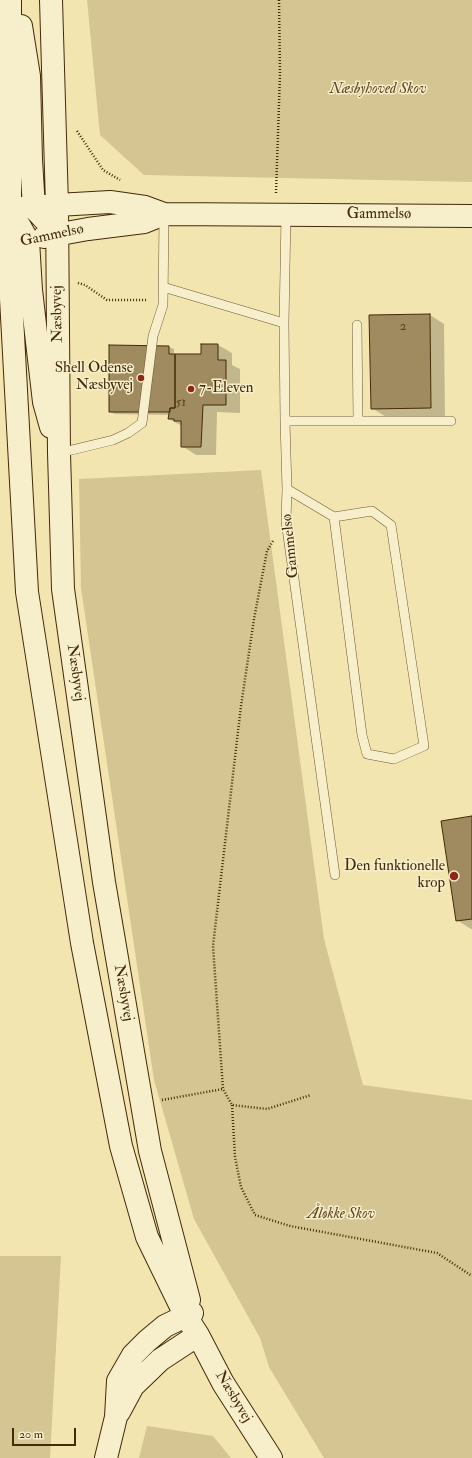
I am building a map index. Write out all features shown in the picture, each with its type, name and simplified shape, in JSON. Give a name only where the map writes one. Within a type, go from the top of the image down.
[{"type":"street","name":"Næsbyvej","points":[[10,0],[5,210],[13,244],[10,280],[27,592],[81,936],[121,1146],[147,1237],[236,1404],[271,1458]]},
{"type":"street","points":[[17,0],[29,76],[34,208],[57,234]]},
{"type":"street","name":"Næsbyvej","points":[[51,0],[57,205],[63,589],[104,882],[150,1151],[189,1314]]},
{"type":"street","name":"Gammelsø","points":[[5,210],[110,202],[145,207],[164,214],[472,216]]},
{"type":"street","name":"Gammelsø","points":[[13,244],[57,234],[144,222],[164,214]]},
{"type":"street","points":[[13,244],[31,290],[44,402],[60,453]]},
{"type":"street","points":[[106,1458],[116,1417],[118,1381],[133,1355],[165,1326],[189,1314]]},
{"type":"street","points":[[116,1417],[133,1386],[160,1360],[198,1334]]},
{"type":"lane","points":[[60,453],[113,440],[128,433],[142,423],[153,336],[163,305],[164,214]]},
{"type":"lane","name":"Gammelsø","points":[[286,215],[284,323],[287,489],[286,521],[335,875]]},
{"type":"lane","points":[[163,287],[284,323]]},
{"type":"lane","points":[[357,325],[358,421]]},
{"type":"lane","points":[[285,421],[451,421]]},
{"type":"lane","points":[[287,489],[334,517],[372,511],[391,525],[424,746],[394,759],[367,754],[362,735],[334,517]]},
{"type":"path","points":[[279,0],[280,74],[276,196],[286,215]]},
{"type":"path","points":[[54,108],[77,132],[103,170],[122,181]]},
{"type":"path","points":[[57,279],[85,285],[107,300],[163,300]]},
{"type":"path","points":[[286,521],[267,551],[254,619],[241,706],[213,946],[223,1089],[232,1104],[236,1157],[241,1187],[255,1215],[290,1226],[437,1253],[472,1276]]},
{"type":"path","points":[[142,1104],[223,1089]]},
{"type":"path","points":[[232,1104],[267,1109],[312,1095]]},
{"type":"green space","name":"Næsbyhoved Skov","points":[[87,0],[472,0],[472,182],[144,175],[100,135]]},
{"type":"green space","name":"Åløkke Skov","points":[[261,470],[324,939],[363,1085],[472,1100],[472,1458],[324,1458],[269,1367],[260,1338],[194,1219],[154,1080],[81,588],[79,479]]},
{"type":"green space","points":[[0,1256],[61,1256],[50,1458],[0,1458]]},
{"type":"green space","points":[[147,1426],[213,1436],[231,1458],[139,1458]]},
{"type":"building","points":[[430,314],[431,408],[371,409],[369,315]]},
{"type":"building","points":[[201,344],[218,344],[218,360],[226,360],[226,405],[203,405],[201,447],[181,447],[181,421],[168,419],[170,408],[175,408],[175,354],[201,354]]},
{"type":"building","points":[[109,345],[169,346],[169,354],[175,354],[175,408],[170,408],[170,412],[109,412]]},
{"type":"building","points":[[472,816],[472,919],[456,921],[441,821]]},
{"type":"place","name":"Shell Odense Næsbyvej","points":[[141,378]]},
{"type":"place","name":"7-Eleven","points":[[191,389]]},
{"type":"place","name":"Den funktionelle krop","points":[[454,876]]}]
